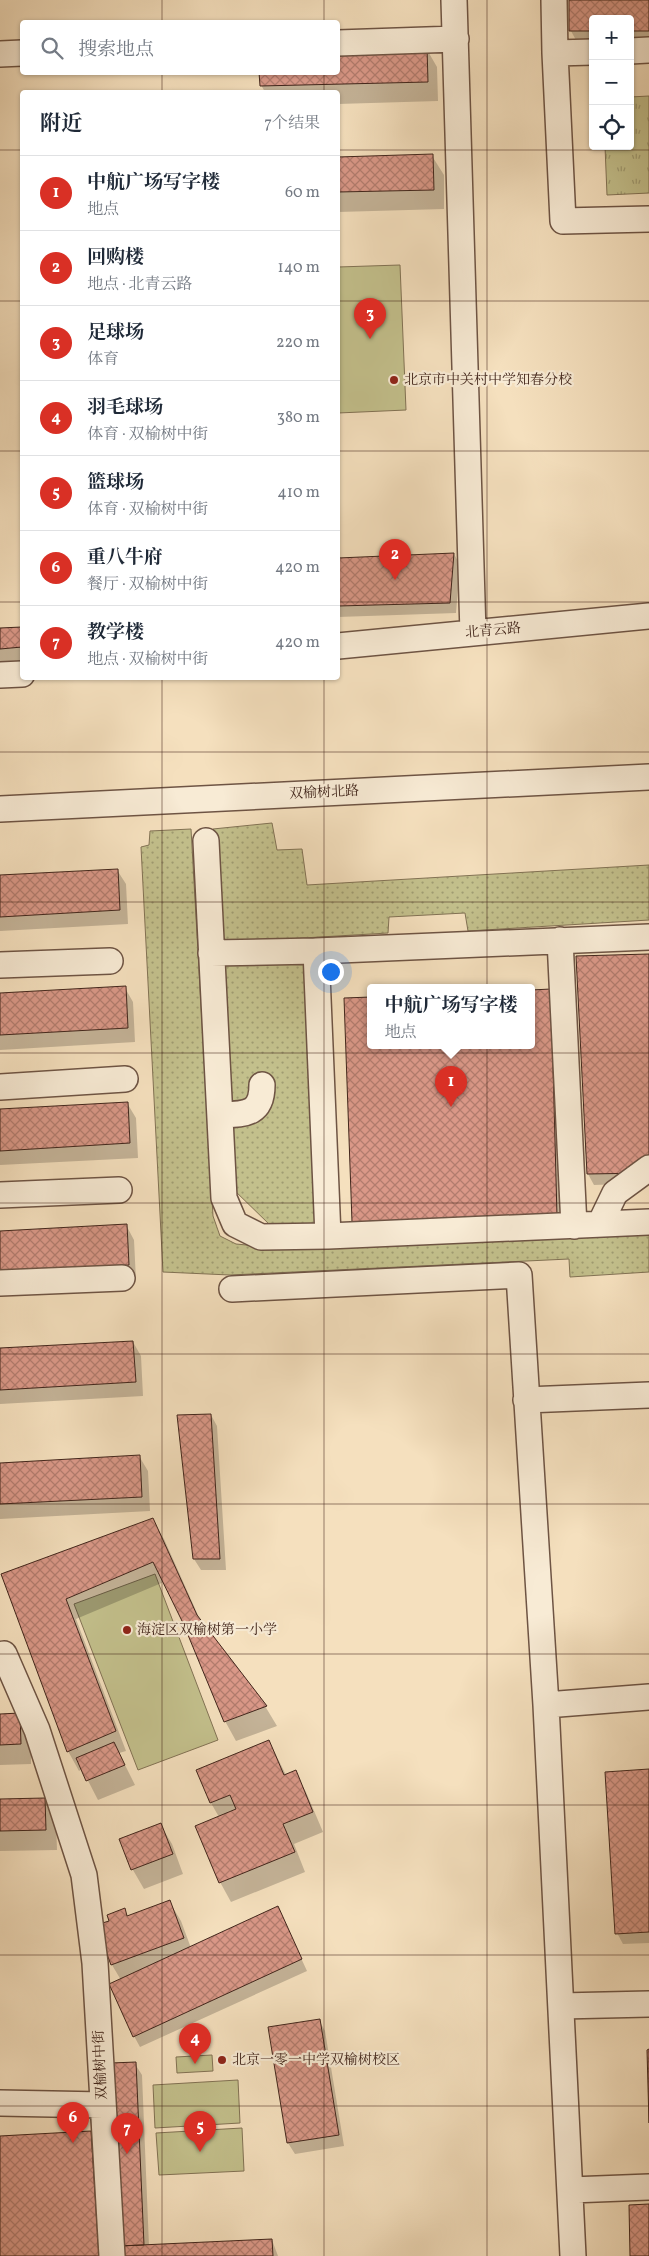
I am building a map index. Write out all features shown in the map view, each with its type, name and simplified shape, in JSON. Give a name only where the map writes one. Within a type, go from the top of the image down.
[{"type":"street","points":[[454,0],[473,633]]},
{"type":"street","points":[[554,0],[562,221],[649,218]]},
{"type":"street","points":[[340,43],[456,39]]},
{"type":"street","points":[[634,51],[649,50]]},
{"type":"street","points":[[555,53],[589,52]]},
{"type":"street","points":[[0,54],[20,53]]},
{"type":"street","name":"北青云路","points":[[340,646],[649,616]]},
{"type":"street","points":[[0,675],[20,674]]},
{"type":"street","name":"双榆树北路","points":[[0,809],[649,776]]},
{"type":"street","points":[[206,841],[210,953],[224,1198],[235,1224],[261,1237],[328,1236],[649,1222]]},
{"type":"street","points":[[210,953],[316,951],[649,937]]},
{"type":"street","points":[[560,940],[574,1226]]},
{"type":"street","points":[[316,951],[328,1236]]},
{"type":"street","points":[[0,965],[110,962]]},
{"type":"street","points":[[0,1087],[125,1079]]},
{"type":"street","points":[[220,1115],[239,1114],[254,1110],[261,1103],[262,1085]]},
{"type":"street","points":[[600,1224],[615,1193],[649,1168]]},
{"type":"street","points":[[0,1195],[119,1190]]},
{"type":"street","points":[[232,1289],[518,1275],[546,1705],[573,2256]]},
{"type":"street","points":[[0,1283],[122,1278]]},
{"type":"street","points":[[526,1400],[649,1395]]},
{"type":"street","name":"双榆树中街","points":[[1,1652],[37,1730],[84,1875],[95,1963],[112,2256]]},
{"type":"street","points":[[546,1705],[649,1697]]},
{"type":"street","points":[[561,2006],[649,2004]]},
{"type":"street","points":[[0,2103],[103,2105]]},
{"type":"street","points":[[571,2190],[649,2187]]},
{"type":"green space","points":[[649,96],[649,193],[607,195],[605,150],[634,150],[634,97]]},
{"type":"green space","points":[[400,265],[406,410],[340,413],[340,267]]},
{"type":"green space","points":[[272,823],[277,850],[302,849],[307,885],[649,865],[649,920],[468,931],[465,913],[389,917],[388,933],[218,943],[213,829]]},
{"type":"green space","points":[[191,829],[213,1216],[220,1236],[236,1244],[257,1246],[649,1228],[649,1272],[570,1277],[569,1259],[230,1275],[163,1272],[141,847],[149,845],[150,831]]},
{"type":"green space","points":[[303,963],[310,973],[320,1226],[271,1226],[232,1188],[220,965]]},
{"type":"green space","points":[[155,1574],[218,1740],[138,1770],[74,1604]]},
{"type":"green space","points":[[212,2055],[213,2071],[177,2073],[176,2057]]},
{"type":"green space","points":[[238,2080],[240,2123],[155,2128],[153,2085]]},
{"type":"green space","points":[[242,2128],[244,2171],[159,2175],[156,2133]]},
{"type":"building","points":[[569,0],[649,0],[649,31],[634,31],[634,15],[589,15],[589,31],[569,31]]},
{"type":"building","points":[[427,47],[428,82],[260,86],[259,75],[340,75],[340,49]]},
{"type":"building","points":[[433,154],[434,190],[340,192],[340,157]]},
{"type":"building","points":[[454,553],[450,603],[340,606],[340,558]]},
{"type":"building","points":[[20,627],[20,647],[0,649],[0,628]]},
{"type":"building","points":[[118,869],[120,910],[0,917],[0,875]]},
{"type":"building","points":[[649,954],[649,1173],[587,1174],[576,956]]},
{"type":"building","points":[[126,986],[128,1028],[0,1035],[0,993]]},
{"type":"building","points":[[551,989],[557,1216],[352,1222],[344,998],[367,997],[367,1049],[535,1049],[535,990]]},
{"type":"building","points":[[128,1102],[130,1143],[0,1151],[0,1109]]},
{"type":"building","points":[[127,1224],[129,1265],[0,1273],[0,1231]]},
{"type":"building","points":[[133,1341],[136,1382],[0,1390],[0,1348]]},
{"type":"building","points":[[211,1414],[220,1559],[193,1559],[177,1415]]},
{"type":"building","points":[[140,1455],[142,1497],[0,1504],[0,1463]]},
{"type":"building","points":[[153,1518],[197,1615],[267,1706],[224,1722],[183,1623],[153,1562],[66,1599],[116,1731],[67,1752],[1,1574]]},
{"type":"building","points":[[20,1713],[21,1744],[0,1745],[0,1714]]},
{"type":"building","points":[[269,1740],[284,1775],[296,1770],[313,1812],[283,1824],[295,1852],[219,1883],[195,1826],[236,1809],[230,1795],[210,1803],[196,1770]]},
{"type":"building","points":[[114,1742],[125,1765],[86,1781],[76,1758]]},
{"type":"building","points":[[649,1769],[649,1932],[615,1934],[605,1772]]},
{"type":"building","points":[[45,1798],[46,1830],[0,1831],[0,1799]]},
{"type":"building","points":[[161,1823],[173,1854],[131,1870],[119,1839]]},
{"type":"building","points":[[170,1900],[184,1938],[111,1965],[96,1925],[109,1921],[107,1915],[125,1908],[127,1916]]},
{"type":"building","points":[[278,1906],[302,1959],[133,2037],[109,1984]]},
{"type":"building","points":[[320,2019],[339,2135],[287,2143],[268,2027]]},
{"type":"building","points":[[649,2049],[649,2123],[647,2050]]},
{"type":"building","points":[[136,2062],[144,2245],[119,2246],[111,2063]]},
{"type":"building","points":[[91,2131],[99,2256],[0,2256],[0,2136]]},
{"type":"building","points":[[649,2204],[649,2256],[630,2256],[629,2205]]},
{"type":"building","points":[[272,2239],[273,2256],[120,2256],[119,2246]]},
{"type":"place","name":"足球场","points":[[370,339]]},
{"type":"place","name":"北京市中关村中学知春分校","points":[[394,380]]},
{"type":"place","name":"回购楼","points":[[395,580]]},
{"type":"place","name":"中航广场写字楼","points":[[451,1107]]},
{"type":"place","name":"海淀区双榆树第一小学","points":[[127,1630]]},
{"type":"place","name":"北京一零一中学双榆树校区","points":[[222,2060]]},
{"type":"place","name":"羽毛球场","points":[[195,2064]]},
{"type":"place","name":"重八牛府","points":[[73,2143]]},
{"type":"place","name":"篮球场","points":[[200,2152]]},
{"type":"place","name":"教学楼","points":[[127,2154]]}]
